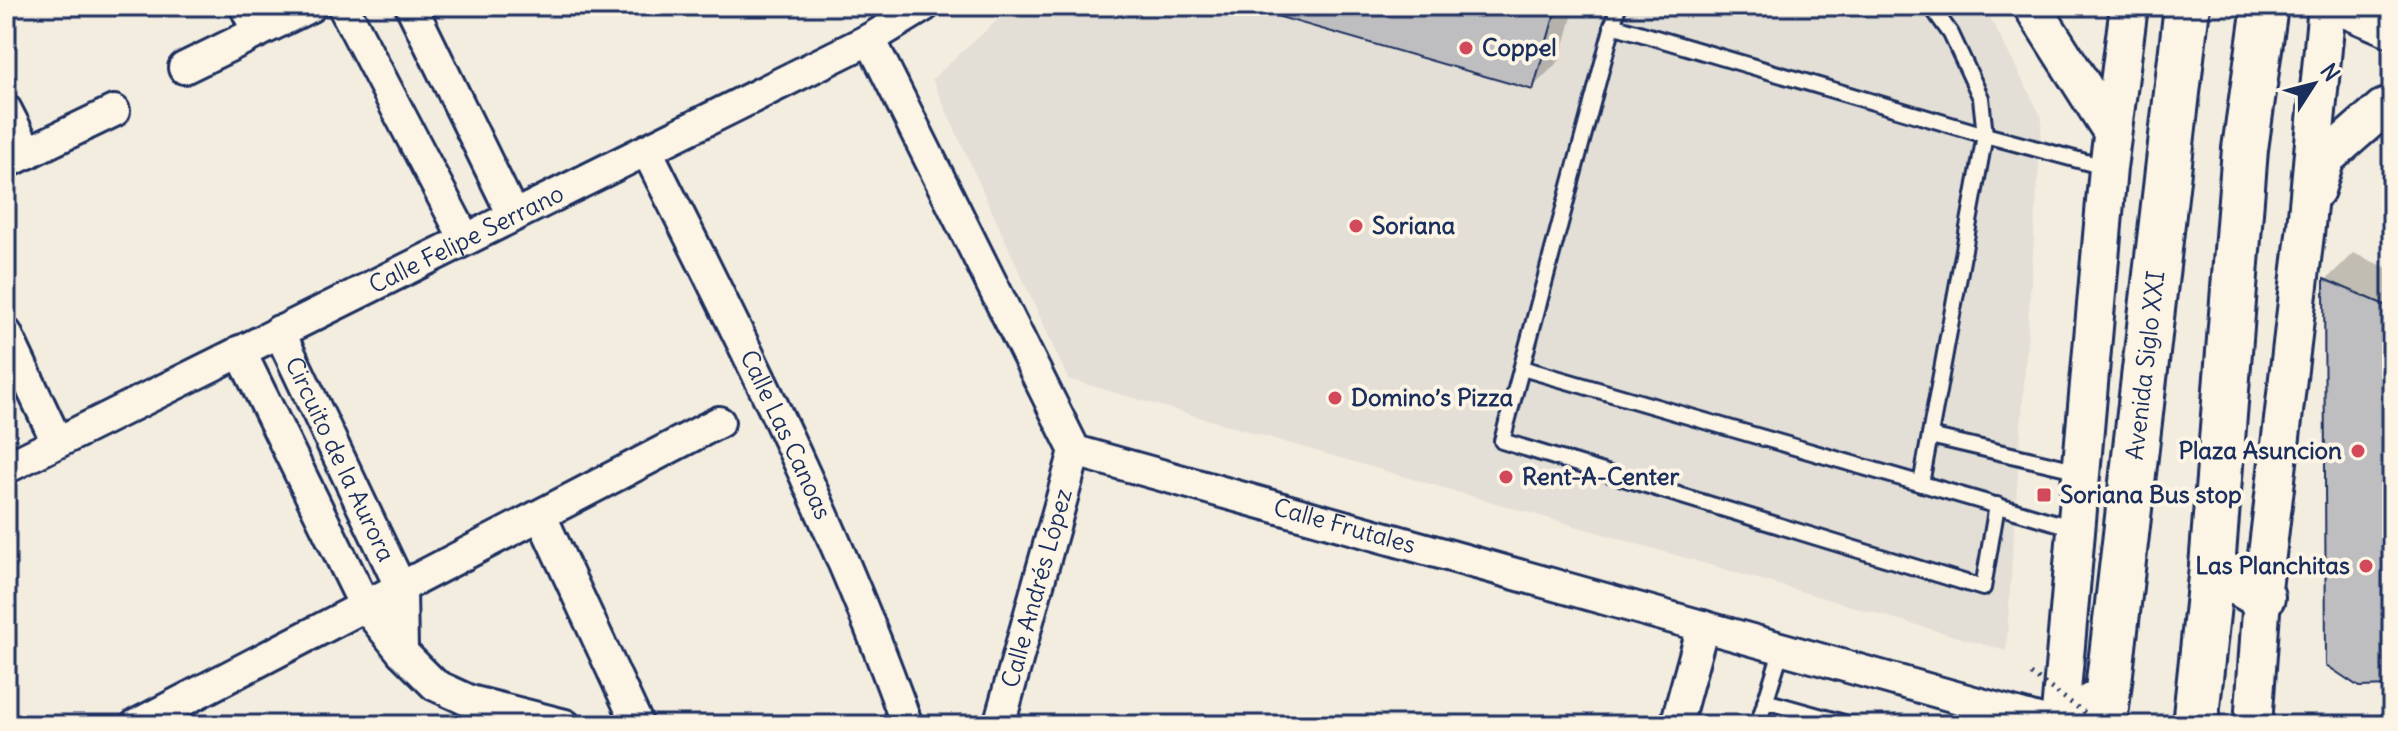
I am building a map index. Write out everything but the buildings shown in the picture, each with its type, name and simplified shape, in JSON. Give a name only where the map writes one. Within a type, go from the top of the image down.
[{"type":"highway","name":"Avenida Siglo XXI","points":[[2104,716],[2187,6]]},
{"type":"highway","points":[[2195,725],[2212,567],[2245,149],[2265,6]]},
{"type":"highway","points":[[2212,567],[2262,597]]},
{"type":"highway","points":[[2059,725],[2104,716]]},
{"type":"street","points":[[184,68],[251,19],[311,6]]},
{"type":"street","points":[[343,6],[465,239]]},
{"type":"street","points":[[411,6],[513,215]]},
{"type":"street","name":"Calle Felipe Serrano","points":[[8,463],[57,442],[647,151],[870,39],[924,6]]},
{"type":"street","points":[[2032,6],[2112,132]]},
{"type":"street","points":[[2059,725],[2108,168],[2129,6]]},
{"type":"street","points":[[2253,725],[2262,597],[2306,226],[2327,6]]},
{"type":"street","points":[[2338,6],[2392,29]]},
{"type":"street","points":[[870,39],[1075,451]]},
{"type":"street","points":[[2306,226],[2326,158],[2382,109],[2392,105]]},
{"type":"street","points":[[6,110],[17,158],[114,111]]},
{"type":"street","name":"Calle Las Canoas","points":[[647,151],[755,366],[829,529],[907,725]]},
{"type":"street","name":"Circuito de la Aurora","points":[[279,331],[401,588],[402,652]]},
{"type":"street","points":[[6,333],[57,442]]},
{"type":"street","name":"Circuito de la Aurora","points":[[240,351],[365,606],[402,652],[435,685],[470,701],[565,725]]},
{"type":"street","name":"Circuito de la Aurora","points":[[136,725],[719,422]]},
{"type":"street","name":"Calle Frutales","points":[[1075,451],[2059,725]]},
{"type":"street","name":"Calle Andrés López","points":[[999,725],[1075,451]]},
{"type":"street","points":[[541,516],[638,725]]},
{"type":"street","points":[[1676,725],[1703,626]]},
{"type":"lane","points":[[1618,6],[1502,441],[1983,588],[1997,505]]},
{"type":"lane","points":[[1921,484],[1985,135],[1981,98],[1951,34],[1931,6]]},
{"type":"lane","points":[[1612,25],[2108,168]]},
{"type":"lane","points":[[1522,368],[2076,528]]},
{"type":"lane","points":[[1930,436],[2080,471]]},
{"type":"lane","points":[[1758,725],[1782,648]]},
{"type":"lane","points":[[1765,701],[1851,725]]},
{"type":"path","points":[[2031,674],[2104,716]]},
{"type":"shaded area","points":[[1013,6],[1982,6],[2042,118],[2006,651],[1068,379],[932,79]]},
{"type":"place","name":"Coppel","points":[[1466,48]]},
{"type":"place","name":"Soriana","points":[[1356,226]]},
{"type":"place","name":"Domino’s Pizza","points":[[1335,398]]},
{"type":"place","name":"Plaza Asuncion","points":[[2358,451]]},
{"type":"place","name":"Rent-A-Center","points":[[1506,477]]},
{"type":"place","name":"Soriana Bus stop","points":[[2044,495]]},
{"type":"place","name":"Las Planchitas","points":[[2366,566]]}]
